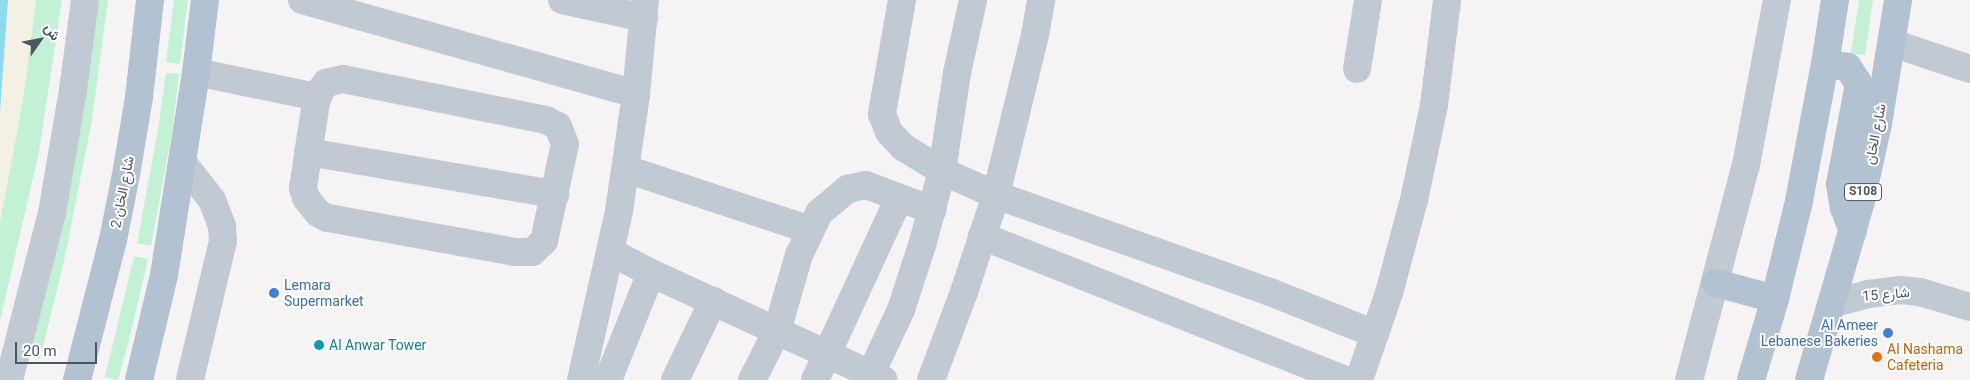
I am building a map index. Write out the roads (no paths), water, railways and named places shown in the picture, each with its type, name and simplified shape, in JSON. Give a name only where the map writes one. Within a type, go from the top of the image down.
[{"type":"main road","name":"شارع الخان 2","points":[[77,380],[111,249],[127,169],[139,97],[150,0]]},
{"type":"main road","points":[[139,380],[164,275],[196,72],[205,0]]},
{"type":"main road","points":[[1751,380],[1775,299],[1799,201],[1835,0]]},
{"type":"main road","name":"شارع الخان","points":[[1809,380],[1853,231],[1878,124],[1898,0]]},
{"type":"main road","points":[[1825,64],[1848,67],[1858,81],[1840,184],[1844,208],[1853,231]]},
{"type":"main road","points":[[1716,282],[1775,299]]},
{"type":"street","points":[[9,380],[52,213],[73,90],[84,0]]},
{"type":"street","points":[[302,0],[636,94]]},
{"type":"street","points":[[562,0],[645,9],[626,169],[611,252],[581,380]]},
{"type":"street","points":[[902,0],[882,114],[890,132],[903,147],[942,171],[996,195],[1270,292],[1375,334]]},
{"type":"street","points":[[611,252],[651,273],[828,354],[875,378],[900,310],[932,210],[942,171],[958,73],[973,0]]},
{"type":"street","points":[[930,380],[996,195],[1035,35],[1041,0]]},
{"type":"street","points":[[1358,69],[1368,0]]},
{"type":"street","points":[[1359,380],[1389,293],[1414,200],[1434,105],[1447,0]]},
{"type":"street","points":[[1689,380],[1746,165],[1777,0]]},
{"type":"street","points":[[1892,43],[1970,69]]},
{"type":"street","points":[[196,72],[317,98]]},
{"type":"street","points":[[334,80],[351,80],[552,122],[562,132],[565,144],[544,242],[532,252],[516,252],[327,218],[318,213],[306,198],[303,188],[317,98],[326,84],[334,80]]},
{"type":"street","points":[[308,152],[555,194]]},
{"type":"street","points":[[182,162],[212,200],[222,226],[223,241],[190,380]]},
{"type":"street","points":[[626,169],[810,230]]},
{"type":"street","points":[[752,380],[777,331],[798,255],[819,213],[848,189],[866,185],[932,210]]},
{"type":"street","points":[[815,380],[899,198]]},
{"type":"street","points":[[982,236],[1346,380]]},
{"type":"street","points":[[608,380],[651,273]]},
{"type":"street","name":"شارع 15","points":[[1831,304],[1868,294],[1901,290],[1920,292],[1970,307]]},
{"type":"street","points":[[675,380],[713,301]]},
{"type":"water","points":[[0,0],[8,0],[0,112]]},
{"type":"place","name":"Lemara Supermarket","points":[[274,293]]},
{"type":"place","name":"Al Ameer Lebanese Bakeries","points":[[1888,333]]},
{"type":"place","name":"Al Anwar Tower","points":[[319,345]]},
{"type":"place","name":"Al Nashama Cafeteria","points":[[1877,357]]}]
